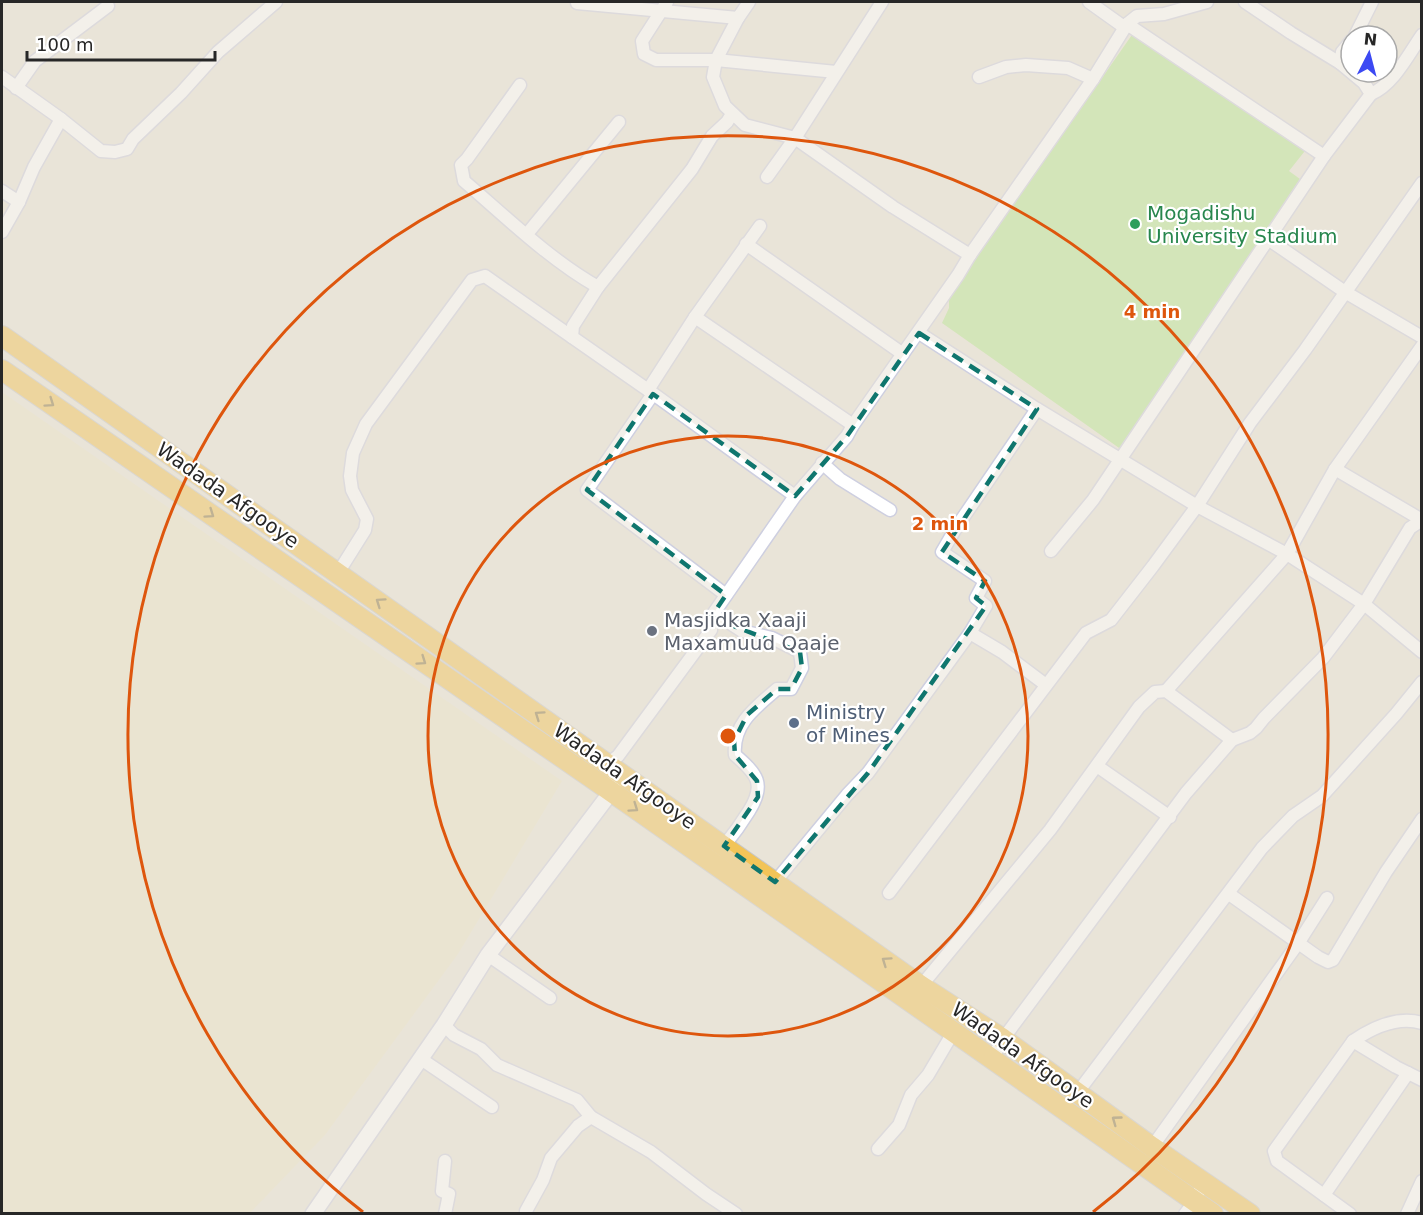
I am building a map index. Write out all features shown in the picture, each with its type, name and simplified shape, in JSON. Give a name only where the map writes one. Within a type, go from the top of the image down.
[{"type":"highway","name":"Wadada Afgooye","points":[[2,336],[921,986],[1003,1039],[1152,1147],[1250,1214]]},
{"type":"highway","name":"Wadada Afgooye","points":[[2,370],[954,1031],[1190,1207],[1213,1214]]},
{"type":"street","points":[[2,77],[101,151],[115,152],[127,149],[218,52],[276,2]]},
{"type":"street","points":[[577,2],[664,6],[738,18]]},
{"type":"street","points":[[750,2],[738,18],[716,60],[713,77],[725,106],[745,125],[795,138],[884,201],[970,255]]},
{"type":"street","points":[[767,177],[795,138],[882,2]]},
{"type":"street","points":[[1089,2],[1324,156]]},
{"type":"street","points":[[313,1214],[605,787],[618,756],[711,630],[711,616],[795,496],[848,436],[853,425],[1093,79],[1125,26],[1137,16],[1164,14],[1207,2]]},
{"type":"street","points":[[1245,2],[1339,62]]},
{"type":"street","points":[[1361,24],[1372,2]]},
{"type":"street","points":[[16,88],[35,61],[108,6]]},
{"type":"street","points":[[664,6],[642,41],[644,54],[656,60],[716,60],[836,72]]},
{"type":"street","points":[[1052,551],[1093,500],[1324,156],[1371,94],[1383,87],[1398,69],[1422,35]]},
{"type":"street","points":[[979,77],[1006,67],[1026,65],[1068,68],[1093,79]]},
{"type":"street","points":[[1365,84],[1371,94]]},
{"type":"street","points":[[520,85],[467,159],[460,165],[461,175],[464,181],[527,234],[578,275],[598,287]]},
{"type":"street","points":[[572,337],[573,326],[598,287],[692,169],[712,136],[732,114]]},
{"type":"street","points":[[2,232],[61,119]]},
{"type":"street","points":[[527,234],[619,122]]},
{"type":"street","points":[[889,893],[1086,633],[1111,621],[1197,506],[1250,423],[1305,350],[1422,183]]},
{"type":"street","points":[[2,191],[19,202]]},
{"type":"street","points":[[726,595],[587,490],[651,392],[695,317],[760,226]]},
{"type":"street","points":[[1268,239],[1345,292],[1422,337]]},
{"type":"street","points":[[746,244],[903,354]]},
{"type":"street","points":[[338,573],[365,530],[367,519],[352,490],[350,476],[353,453],[366,424],[472,280],[485,276],[795,496]]},
{"type":"street","points":[[695,317],[853,425]]},
{"type":"street","points":[[919,333],[1120,460],[1197,506],[1287,554],[1364,604],[1422,652]]},
{"type":"street","points":[[1166,691],[1287,554],[1335,469],[1422,346]]},
{"type":"street","points":[[775,882],[832,812],[868,773],[970,633],[986,606],[976,598],[985,580],[942,552],[1037,409]]},
{"type":"street","points":[[822,464],[890,510]]},
{"type":"street","points":[[992,1059],[1003,1039],[1186,793],[1232,740],[1250,734],[1323,658],[1364,604],[1410,528],[1422,520],[1335,469]]},
{"type":"street","points":[[711,616],[725,620],[742,631],[772,638],[800,652],[802,668],[791,689],[777,689],[747,715],[734,741],[735,754],[751,769],[757,781],[758,797],[737,831],[724,846]]},
{"type":"street","points":[[970,633],[1002,652],[1046,685]]},
{"type":"street","points":[[1078,1092],[1279,829],[1322,796],[1422,682]]},
{"type":"street","points":[[915,1005],[921,986],[1050,830],[1139,707],[1155,692],[1166,691],[1232,740]]},
{"type":"street","points":[[1097,766],[1170,817]]},
{"type":"street","points":[[1228,894],[1328,962],[1333,960],[1386,872],[1422,819]]},
{"type":"street","points":[[1152,1147],[1299,942],[1327,898]]},
{"type":"street","points":[[488,955],[550,998]]},
{"type":"street","points":[[1350,1214],[1277,1161],[1274,1151],[1353,1041],[1364,1033],[1381,1026],[1405,1020],[1422,1023]]},
{"type":"street","points":[[444,1025],[454,1035],[481,1049],[497,1065],[577,1100],[591,1118],[651,1152],[736,1214]]},
{"type":"street","points":[[878,1149],[899,1125],[911,1095],[928,1075],[954,1031]]},
{"type":"street","points":[[1353,1041],[1422,1080]]},
{"type":"street","points":[[421,1059],[492,1107]]},
{"type":"street","points":[[1324,1195],[1408,1073]]},
{"type":"street","points":[[526,1211],[543,1180],[551,1158],[578,1126],[591,1118]]},
{"type":"street","points":[[444,1214],[449,1194],[442,1191],[445,1161]]},
{"type":"street","points":[[1190,1207],[1204,1181]]},
{"type":"street","points":[[1407,1214],[1422,1181]]},
{"type":"highlighted area","points":[[919,333],[1037,409],[942,552],[985,581],[976,598],[986,606],[868,773],[775,882],[724,846],[758,797],[757,781],[735,755],[734,741],[747,715],[777,689],[791,689],[802,668],[800,652],[711,617],[726,595],[587,490],[653,394],[795,496],[847,436]]},
{"type":"shaded area","points":[[2,392],[562,781],[458,954],[325,1135],[250,1213],[2,1213]]},
{"type":"green space","name":"Mogadishu University Stadium","points":[[1134,32],[1308,147],[1289,171],[1300,179],[1122,450],[942,323],[949,308],[949,297]]},
{"type":"place","name":"Mogadishu University Stadium","points":[[1135,224]]},
{"type":"place","name":"Masjidka Xaaji Maxamuud Qaaje","points":[[652,631]]},
{"type":"place","name":"Ministry of Mines","points":[[794,723]]}]
